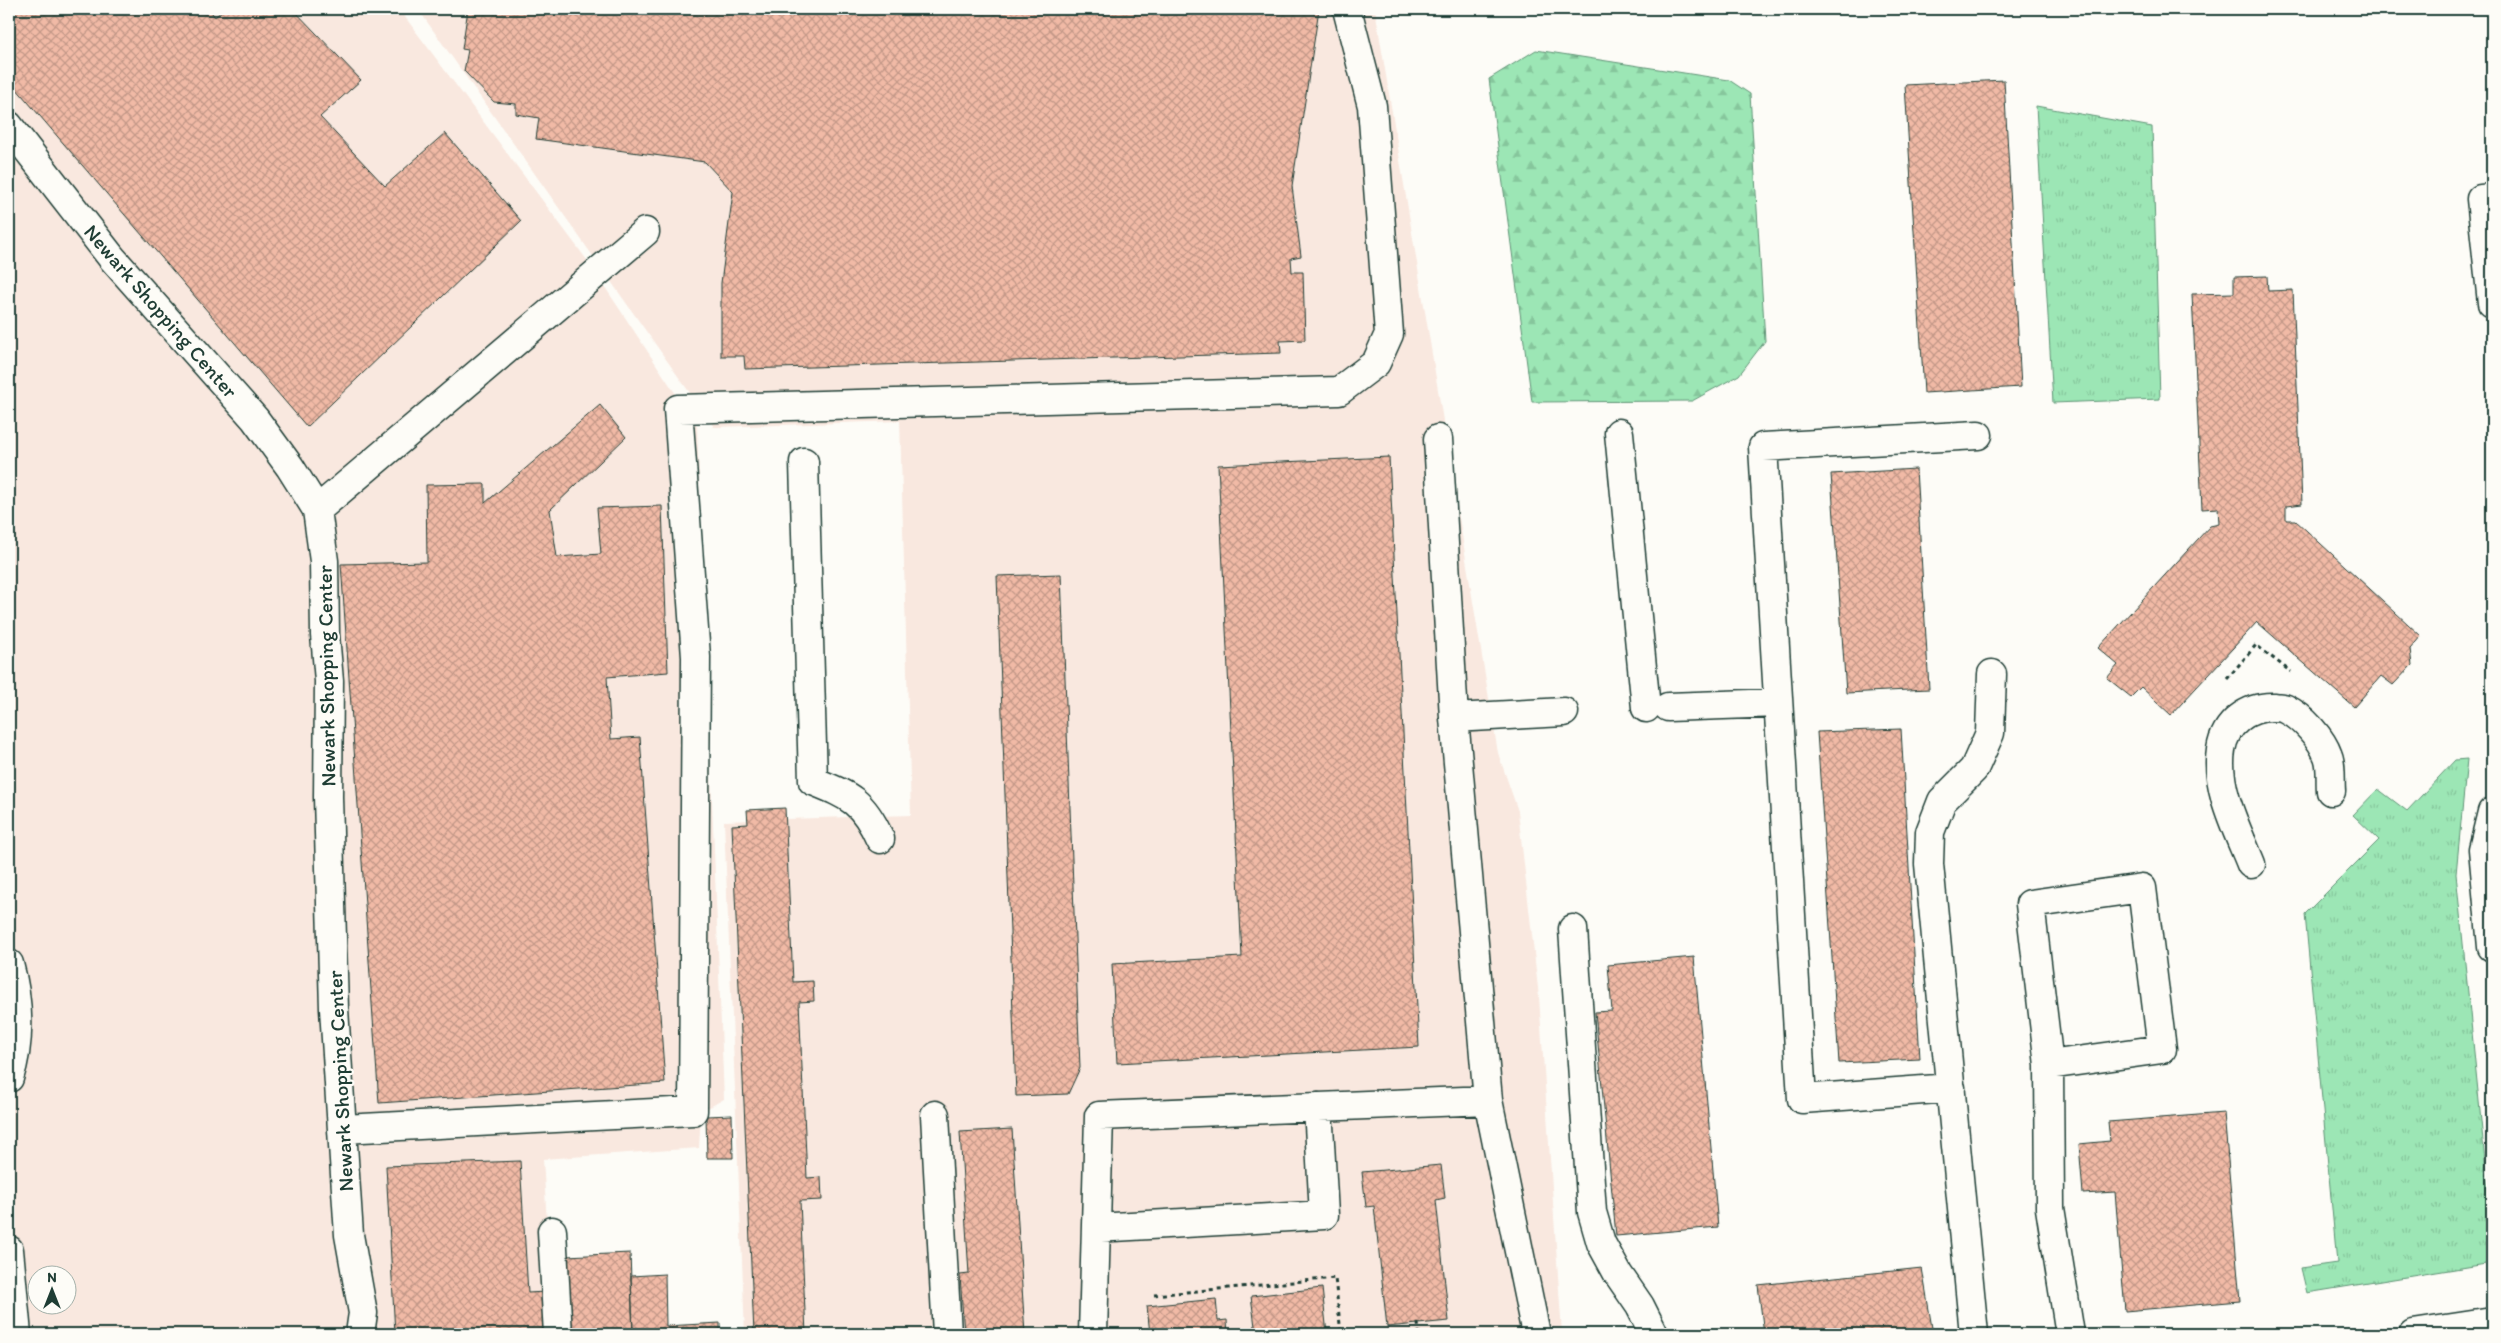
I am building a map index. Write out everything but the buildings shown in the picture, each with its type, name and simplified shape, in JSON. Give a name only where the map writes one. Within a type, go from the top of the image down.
[{"type":"main road","points":[[343,1128],[693,1111],[696,657],[678,409],[1340,391],[1376,363],[1389,334],[1372,106],[1347,9]]},
{"type":"main road","name":"Newark Shopping Center","points":[[9,126],[112,258],[255,419],[290,467],[317,510],[324,561],[325,635],[329,681],[328,797],[334,1009],[349,1235],[363,1313],[360,1334]]},
{"type":"main road","points":[[2492,198],[2481,199],[2492,303]]},
{"type":"main road","points":[[317,510],[646,232]]},
{"type":"main road","points":[[1619,433],[1657,708],[1778,703]]},
{"type":"main road","points":[[1951,1088],[1802,1099],[1762,446],[1978,435]]},
{"type":"main road","points":[[1438,439],[1454,718],[1488,1100],[1536,1334]]},
{"type":"main road","points":[[804,462],[813,781],[850,796],[872,820],[880,839]]},
{"type":"main road","points":[[1974,1334],[1929,864],[1930,832],[1942,800],[1974,769],[1990,733],[1992,674]]},
{"type":"main road","points":[[2251,864],[2223,788],[2221,751],[2226,732],[2244,713],[2262,707],[2285,708],[2301,721],[2321,742],[2330,759],[2331,790]]},
{"type":"main road","points":[[1454,718],[1564,712]]},
{"type":"main road","points":[[2492,812],[2483,849],[2492,947]]},
{"type":"main road","points":[[2049,1065],[2162,1049],[2142,888],[2030,904],[2049,1065],[2050,1208],[2070,1334]]},
{"type":"main road","points":[[1573,929],[1592,1212],[1601,1243],[1618,1274],[1640,1306],[1654,1334]]},
{"type":"main road","points":[[9,964],[16,988],[17,1024],[16,1058],[9,1078]]},
{"type":"main road","points":[[1093,1334],[1099,1116],[1488,1100]]},
{"type":"main road","points":[[1096,1228],[1324,1215],[1318,1107]]},
{"type":"main road","points":[[935,1114],[947,1334]]},
{"type":"main road","points":[[552,1231],[558,1334]]},
{"type":"main road","points":[[9,1250],[17,1334]]},
{"type":"main road","points":[[2421,1334],[2492,1322]]},
{"type":"path","points":[[2227,679],[2256,645],[2294,674]]},
{"type":"path","points":[[1154,1295],[1335,1278],[1341,1334]]},
{"type":"path","points":[[1418,1324],[1420,1334]]},
{"type":"shaded area","points":[[9,9],[399,9],[587,260],[697,426],[724,1099],[701,1112],[699,1148],[543,1159],[554,1334],[9,1334]]},
{"type":"shaded area","points":[[418,9],[1375,9],[1498,753],[1518,811],[1539,997],[1562,1334],[745,1334],[724,821],[911,815],[900,421],[714,427]]},
{"type":"green space","points":[[1536,50],[1729,80],[1750,94],[1765,341],[1739,375],[1692,401],[1532,402],[1489,79]]},
{"type":"green space","points":[[2036,106],[2152,127],[2160,399],[2053,403]]},
{"type":"green space","points":[[2467,759],[2456,874],[2492,1230],[2492,1263],[2307,1293],[2301,1268],[2337,1263],[2305,914],[2379,840],[2353,815],[2378,789],[2407,811],[2455,760]]}]
